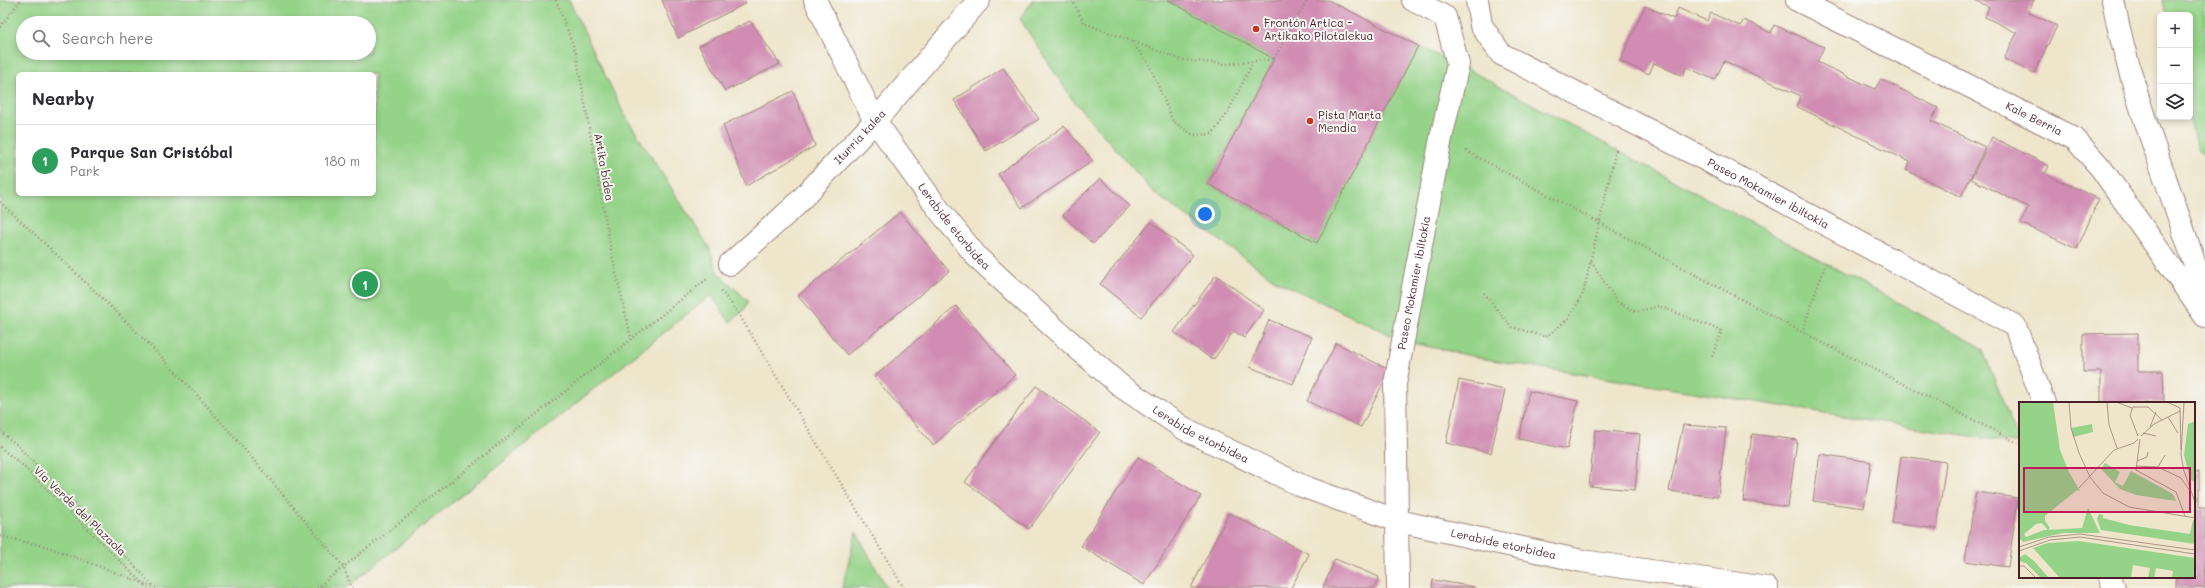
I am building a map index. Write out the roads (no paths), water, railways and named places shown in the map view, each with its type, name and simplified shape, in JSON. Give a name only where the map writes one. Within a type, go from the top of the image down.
[{"type":"street","name":"Lerabide etorbidea","points":[[815,0],[875,121],[938,210],[977,257],[1053,327],[1122,387],[1185,429],[1302,486],[1398,521],[1582,560],[1767,588]]},
{"type":"street","name":"Iturria kalea","points":[[730,264],[795,206],[875,121],[979,0]]},
{"type":"street","name":"Paseo Mokamier ibiltokia","points":[[1398,588],[1395,384],[1441,138],[1458,64],[1445,17],[1413,0]]},
{"type":"street","name":"Paseo Mokamier ibiltokia","points":[[1477,0],[1481,25],[1500,54],[1708,161],[2014,326],[2044,402]]},
{"type":"street","name":"Kale Berria","points":[[1797,0],[2075,139],[2101,168],[2205,316]]},
{"type":"street","points":[[2113,0],[2121,41],[2144,120],[2189,242],[2205,297]]},
{"type":"street","points":[[2110,578],[2114,588]]},
{"type":"place","name":"Frontón Artica - Artikako Pilotalekua","points":[[1256,29]]},
{"type":"place","name":"Pista Marta Mendia","points":[[1310,121]]},
{"type":"place","name":"Parque San Cristóbal","points":[[365,284]]}]
